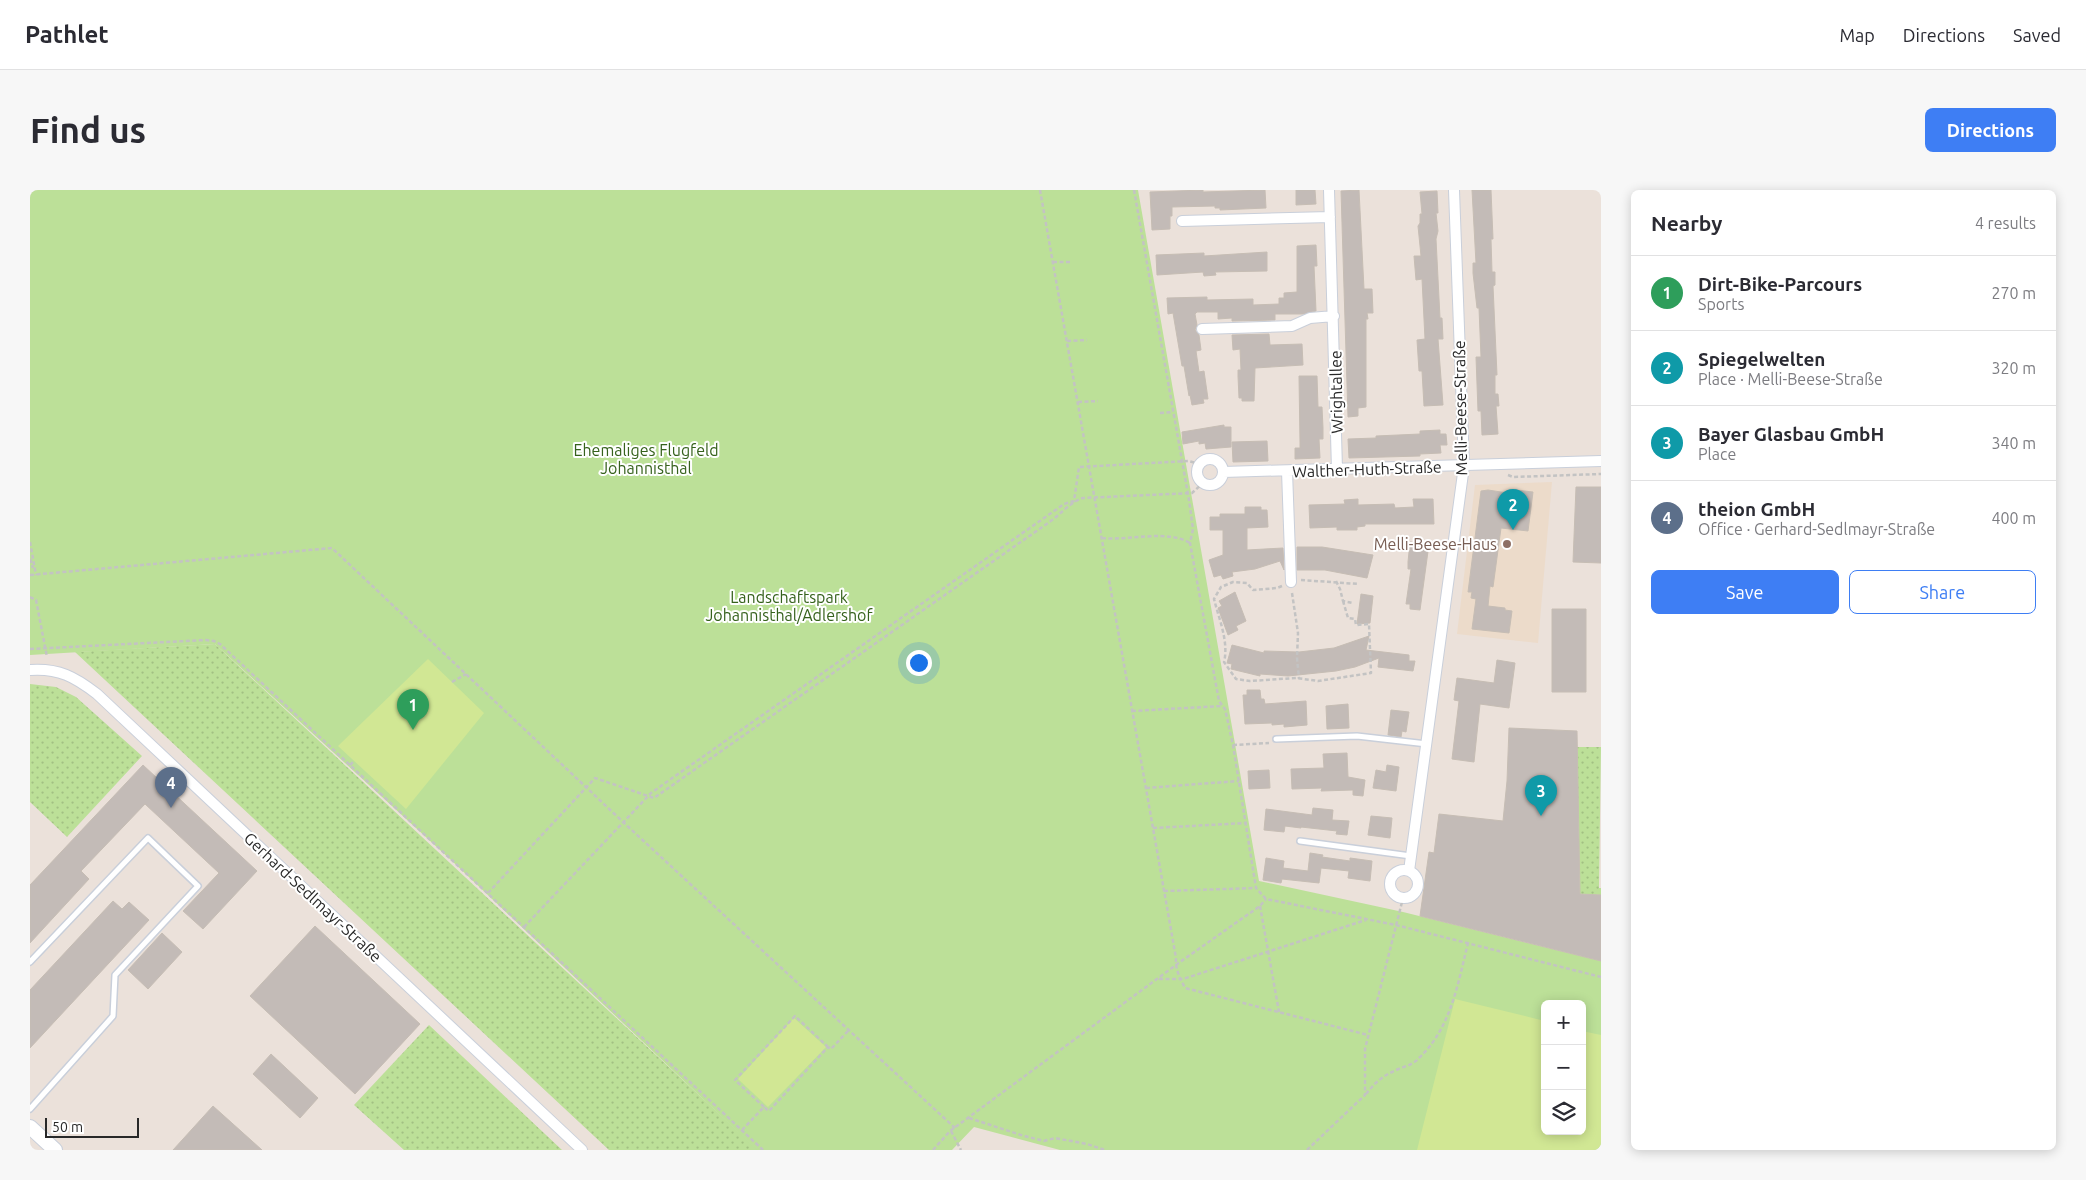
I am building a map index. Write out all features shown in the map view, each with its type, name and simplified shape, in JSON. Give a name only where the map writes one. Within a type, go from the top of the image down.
[{"type":"main road","points":[[30,1127],[55,1150]]},
{"type":"street","name":"Wrightallee","points":[[1329,190],[1338,469]]},
{"type":"street","name":"Melli-Beese-Straße","points":[[1403,898],[1409,896],[1417,889],[1416,878],[1409,871],[1464,466],[1454,190]]},
{"type":"street","points":[[1182,222],[1330,217]]},
{"type":"street","points":[[1202,329],[1292,326],[1310,318],[1334,316]]},
{"type":"street","points":[[1203,483],[1197,472],[1200,464],[1206,459],[1214,460],[1220,464],[1223,472]]},
{"type":"street","name":"Walther-Huth-Straße","points":[[1203,483],[1216,483],[1223,472],[1601,461]]},
{"type":"street","points":[[1287,471],[1290,582]]},
{"type":"street","name":"Gerhard-Sedlmayr-Straße","points":[[30,670],[50,669],[68,675],[97,694],[582,1150]]},
{"type":"street","points":[[1403,898],[1394,894],[1391,889],[1391,879],[1398,871],[1409,871]]},
{"type":"lane","points":[[1276,739],[1357,736],[1427,744]]},
{"type":"lane","points":[[30,962],[148,838],[198,886],[115,975],[113,1016],[30,1109]]},
{"type":"lane","points":[[1300,841],[1411,856]]},
{"type":"path","points":[[1042,190],[1176,965],[1181,980],[1185,988],[1368,1035]]},
{"type":"path","points":[[1134,190],[1193,528],[1190,543],[1219,701],[1225,709],[1233,745],[1256,888],[1266,899],[1396,925],[1601,977]]},
{"type":"path","points":[[1053,262],[1072,262]]},
{"type":"path","points":[[1067,341],[1087,340]]},
{"type":"path","points":[[1078,402],[1098,401]]},
{"type":"path","points":[[1160,413],[1173,412]]},
{"type":"path","points":[[488,893],[595,778],[649,794],[654,798],[1068,509],[1074,501],[1078,467],[1188,461],[1200,464]]},
{"type":"path","points":[[524,927],[649,794],[1064,504],[1094,498],[1187,494],[1192,493],[1203,483]]},
{"type":"path","points":[[1102,538],[1116,540],[1172,536],[1182,538],[1190,543]]},
{"type":"path","points":[[30,542],[36,575]]},
{"type":"path","points":[[30,575],[332,548],[623,822],[955,1128]]},
{"type":"path","points":[[30,559],[36,575]]},
{"type":"path","points":[[1336,581],[1348,618],[1355,619],[1356,626],[1369,624],[1371,673],[1318,681],[1299,678],[1250,681],[1236,679],[1224,662],[1227,652],[1214,600],[1221,586],[1233,582],[1246,583],[1253,590],[1277,588],[1298,580],[1336,581],[1359,584]]},
{"type":"path","points":[[1290,582],[1298,633],[1296,658],[1299,678]]},
{"type":"path","points":[[30,597],[36,600],[47,657]]},
{"type":"path","points":[[1343,601],[1352,603]]},
{"type":"path","points":[[30,649],[214,641],[227,650],[763,1150]]},
{"type":"path","points":[[862,646],[866,651]]},
{"type":"path","points":[[452,682],[466,674]]},
{"type":"path","points":[[1132,710],[1222,706]]},
{"type":"path","points":[[1233,745],[1273,743],[1276,739]]},
{"type":"path","points":[[350,765],[354,761]]},
{"type":"path","points":[[1146,788],[1239,781]]},
{"type":"path","points":[[1153,828],[1246,823]]},
{"type":"path","points":[[1164,891],[1256,888]]},
{"type":"path","points":[[1365,1095],[1365,1049],[1403,898]]},
{"type":"path","points":[[933,1150],[950,1131],[1176,965],[1260,906],[1266,899]]},
{"type":"path","points":[[1260,906],[1279,1012]]},
{"type":"path","points":[[1157,979],[1181,980],[1367,920]]},
{"type":"path","points":[[1307,1150],[1381,1079],[1410,1065],[1428,1048],[1449,1014],[1468,943]]},
{"type":"path","points":[[828,1047],[768,1111],[736,1080],[795,1016],[831,1049],[848,1031]]},
{"type":"path","points":[[742,1130],[764,1107]]},
{"type":"path","points":[[969,1118],[1044,1141],[1055,1138],[1087,1144],[1105,1150]]},
{"type":"path","points":[[950,1131],[961,1150]]},
{"type":"shaded area","name":"Melli-Beese-Haus","points":[[1552,482],[1538,643],[1457,634],[1475,485]]},
{"type":"green space","name":"Landschaftspark Johannisthal/Adlershof","points":[[30,190],[1138,190],[1259,881],[1403,912],[1601,961],[1601,1150],[1060,1150],[974,1127],[952,1150],[757,1150],[452,861],[215,644],[30,655]]},
{"type":"green space","points":[[215,644],[758,1150],[609,1150],[75,652]]},
{"type":"green space","points":[[428,659],[484,713],[406,809],[338,746]]},
{"type":"green space","points":[[30,684],[56,687],[76,697],[142,756],[67,837],[30,802]]},
{"type":"green space","points":[[1577,747],[1601,747],[1599,888],[1601,888],[1601,895],[1580,894]]},
{"type":"green space","points":[[1455,999],[1541,1020],[1541,1135],[1586,1135],[1586,1032],[1601,1035],[1601,1150],[1417,1150]]},
{"type":"green space","points":[[794,1018],[826,1047],[768,1107],[738,1079]]},
{"type":"green space","points":[[429,1025],[562,1150],[404,1150],[354,1105]]},
{"type":"building","points":[[1203,190],[1203,192],[1265,190],[1266,208],[1220,210],[1220,208],[1215,208],[1215,206],[1172,207],[1170,229],[1152,230],[1150,192]]},
{"type":"building","points":[[1296,190],[1315,190],[1316,204],[1296,205]]},
{"type":"building","points":[[1359,190],[1364,289],[1372,289],[1373,313],[1367,313],[1368,319],[1366,319],[1366,407],[1358,408],[1358,416],[1348,417],[1341,191]]},
{"type":"building","points":[[1472,190],[1491,190],[1492,272],[1495,272],[1495,285],[1493,286],[1497,375],[1495,375],[1495,394],[1498,394],[1499,406],[1496,406],[1498,434],[1482,435],[1481,411],[1478,411],[1476,357],[1481,357],[1479,308],[1477,308],[1473,273],[1473,263],[1476,263]]},
{"type":"building","points":[[1437,191],[1438,213],[1436,213],[1438,231],[1436,239],[1440,318],[1442,318],[1443,339],[1438,339],[1443,405],[1424,406],[1422,371],[1419,371],[1417,340],[1425,339],[1422,279],[1416,280],[1414,256],[1421,256],[1418,226],[1420,214],[1422,214],[1420,192]]},
{"type":"building","points":[[1316,245],[1317,266],[1314,266],[1316,311],[1303,314],[1275,314],[1275,320],[1232,321],[1232,318],[1218,319],[1218,312],[1197,312],[1195,314],[1197,325],[1195,330],[1199,335],[1201,350],[1196,351],[1199,372],[1204,371],[1208,399],[1203,399],[1204,403],[1192,405],[1184,366],[1182,366],[1173,313],[1168,314],[1167,298],[1207,297],[1207,300],[1253,299],[1253,305],[1279,304],[1279,298],[1284,298],[1284,293],[1297,292],[1297,246]]},
{"type":"building","points":[[1267,252],[1267,271],[1215,272],[1216,275],[1204,276],[1203,272],[1157,275],[1156,255],[1204,253],[1204,256]]},
{"type":"building","points":[[1269,334],[1270,345],[1302,344],[1303,365],[1255,368],[1254,401],[1242,401],[1242,398],[1239,398],[1238,376],[1238,370],[1241,370],[1240,349],[1233,350],[1232,335]]},
{"type":"building","points":[[1299,376],[1317,376],[1318,407],[1322,407],[1323,428],[1323,439],[1319,439],[1320,458],[1295,459],[1295,448],[1300,448]]},
{"type":"building","points":[[1224,425],[1224,427],[1231,427],[1231,447],[1206,449],[1205,443],[1199,444],[1199,441],[1183,444],[1182,432]]},
{"type":"building","points":[[1440,430],[1440,434],[1446,434],[1447,445],[1440,445],[1441,453],[1420,454],[1420,456],[1349,458],[1348,439],[1420,434],[1420,431]]},
{"type":"building","points":[[1267,441],[1268,461],[1233,462],[1232,442]]},
{"type":"building","points":[[1576,487],[1601,487],[1601,563],[1573,562]]},
{"type":"building","points":[[1488,490],[1514,494],[1515,490],[1533,492],[1528,531],[1501,528],[1493,587],[1490,586],[1488,606],[1505,608],[1505,610],[1512,611],[1509,633],[1472,629],[1476,599],[1471,598],[1472,592],[1468,592],[1481,491]]},
{"type":"building","points":[[1358,499],[1358,505],[1394,504],[1395,508],[1414,507],[1413,499],[1433,499],[1434,524],[1365,524],[1365,526],[1357,527],[1357,530],[1337,530],[1337,527],[1310,528],[1309,505],[1345,504],[1344,500]]},
{"type":"building","points":[[1245,507],[1261,507],[1261,510],[1267,510],[1268,527],[1247,528],[1247,550],[1283,548],[1284,570],[1280,561],[1255,569],[1232,572],[1233,576],[1223,579],[1221,575],[1214,577],[1209,560],[1223,555],[1223,530],[1210,530],[1210,517],[1220,517],[1220,514],[1245,514]]},
{"type":"building","points":[[1410,542],[1429,544],[1420,610],[1410,609],[1410,604],[1406,604],[1411,569],[1408,569]]},
{"type":"building","points":[[1297,547],[1322,547],[1373,555],[1367,578],[1325,570],[1297,570]]},
{"type":"building","points":[[1235,592],[1246,621],[1236,626],[1238,630],[1228,635],[1218,608],[1222,606],[1219,601]]},
{"type":"building","points":[[1361,594],[1373,596],[1370,623],[1357,624]]},
{"type":"building","points":[[1552,609],[1586,609],[1586,692],[1552,692]]},
{"type":"building","points":[[1369,636],[1366,650],[1409,655],[1409,661],[1415,661],[1413,671],[1378,667],[1379,658],[1355,667],[1336,671],[1288,676],[1260,674],[1260,676],[1231,669],[1232,664],[1227,663],[1232,645],[1264,653],[1264,651],[1299,652],[1334,648]]},
{"type":"building","points":[[1497,660],[1515,663],[1509,708],[1480,704],[1474,762],[1452,759],[1459,701],[1454,700],[1457,678],[1494,683]]},
{"type":"building","points":[[1247,690],[1260,690],[1261,699],[1264,699],[1265,704],[1306,701],[1307,725],[1284,727],[1284,724],[1272,725],[1272,723],[1245,724],[1243,695],[1247,695]]},
{"type":"building","points":[[1348,704],[1349,728],[1327,729],[1326,706]]},
{"type":"building","points":[[1391,710],[1409,712],[1406,732],[1402,731],[1401,737],[1388,735]]},
{"type":"building","points":[[1509,728],[1577,731],[1580,894],[1601,895],[1601,961],[1420,916],[1429,852],[1434,853],[1439,814],[1503,821]]},
{"type":"building","points":[[1347,753],[1348,777],[1365,780],[1363,796],[1353,795],[1353,790],[1321,791],[1322,788],[1292,789],[1291,769],[1324,768],[1323,754]]},
{"type":"building","points":[[143,765],[257,871],[203,929],[183,911],[219,873],[145,804],[81,871],[89,879],[30,943],[30,885]]},
{"type":"building","points":[[1387,765],[1399,767],[1396,791],[1373,788],[1376,770],[1386,772]]},
{"type":"building","points":[[1269,770],[1270,788],[1249,789],[1248,771]]},
{"type":"building","points":[[1313,808],[1333,810],[1332,820],[1349,821],[1347,835],[1336,834],[1337,831],[1285,826],[1284,832],[1264,830],[1266,809],[1312,815]]},
{"type":"building","points":[[1371,816],[1392,818],[1390,838],[1368,835]]},
{"type":"building","points":[[1310,853],[1323,855],[1322,857],[1350,861],[1350,858],[1372,861],[1370,881],[1348,878],[1349,871],[1321,868],[1319,883],[1282,879],[1281,883],[1263,880],[1266,858],[1284,861],[1283,868],[1308,871]]},
{"type":"building","points":[[113,901],[122,909],[129,902],[149,920],[30,1048],[30,990]]},
{"type":"building","points":[[315,926],[420,1024],[355,1094],[250,996]]},
{"type":"building","points":[[162,933],[182,952],[148,989],[128,970]]},
{"type":"building","points":[[271,1054],[318,1098],[300,1118],[253,1074]]},
{"type":"building","points":[[213,1106],[262,1150],[173,1150]]},
{"type":"tram line","points":[[30,1147],[33,1150]]},
{"type":"place","name":"Spiegelwelten","points":[[1513,530]]},
{"type":"place","name":"Melli-Beese-Haus","points":[[1507,544]]},
{"type":"place","name":"Dirt-Bike-Parcours","points":[[413,730]]},
{"type":"place","name":"theion GmbH","points":[[171,808]]},
{"type":"place","name":"Bayer Glasbau GmbH","points":[[1541,816]]},
{"type":"park label","name":"Ehemaliges Flugfeld Johannisthal","points":[[646,459]]}]
